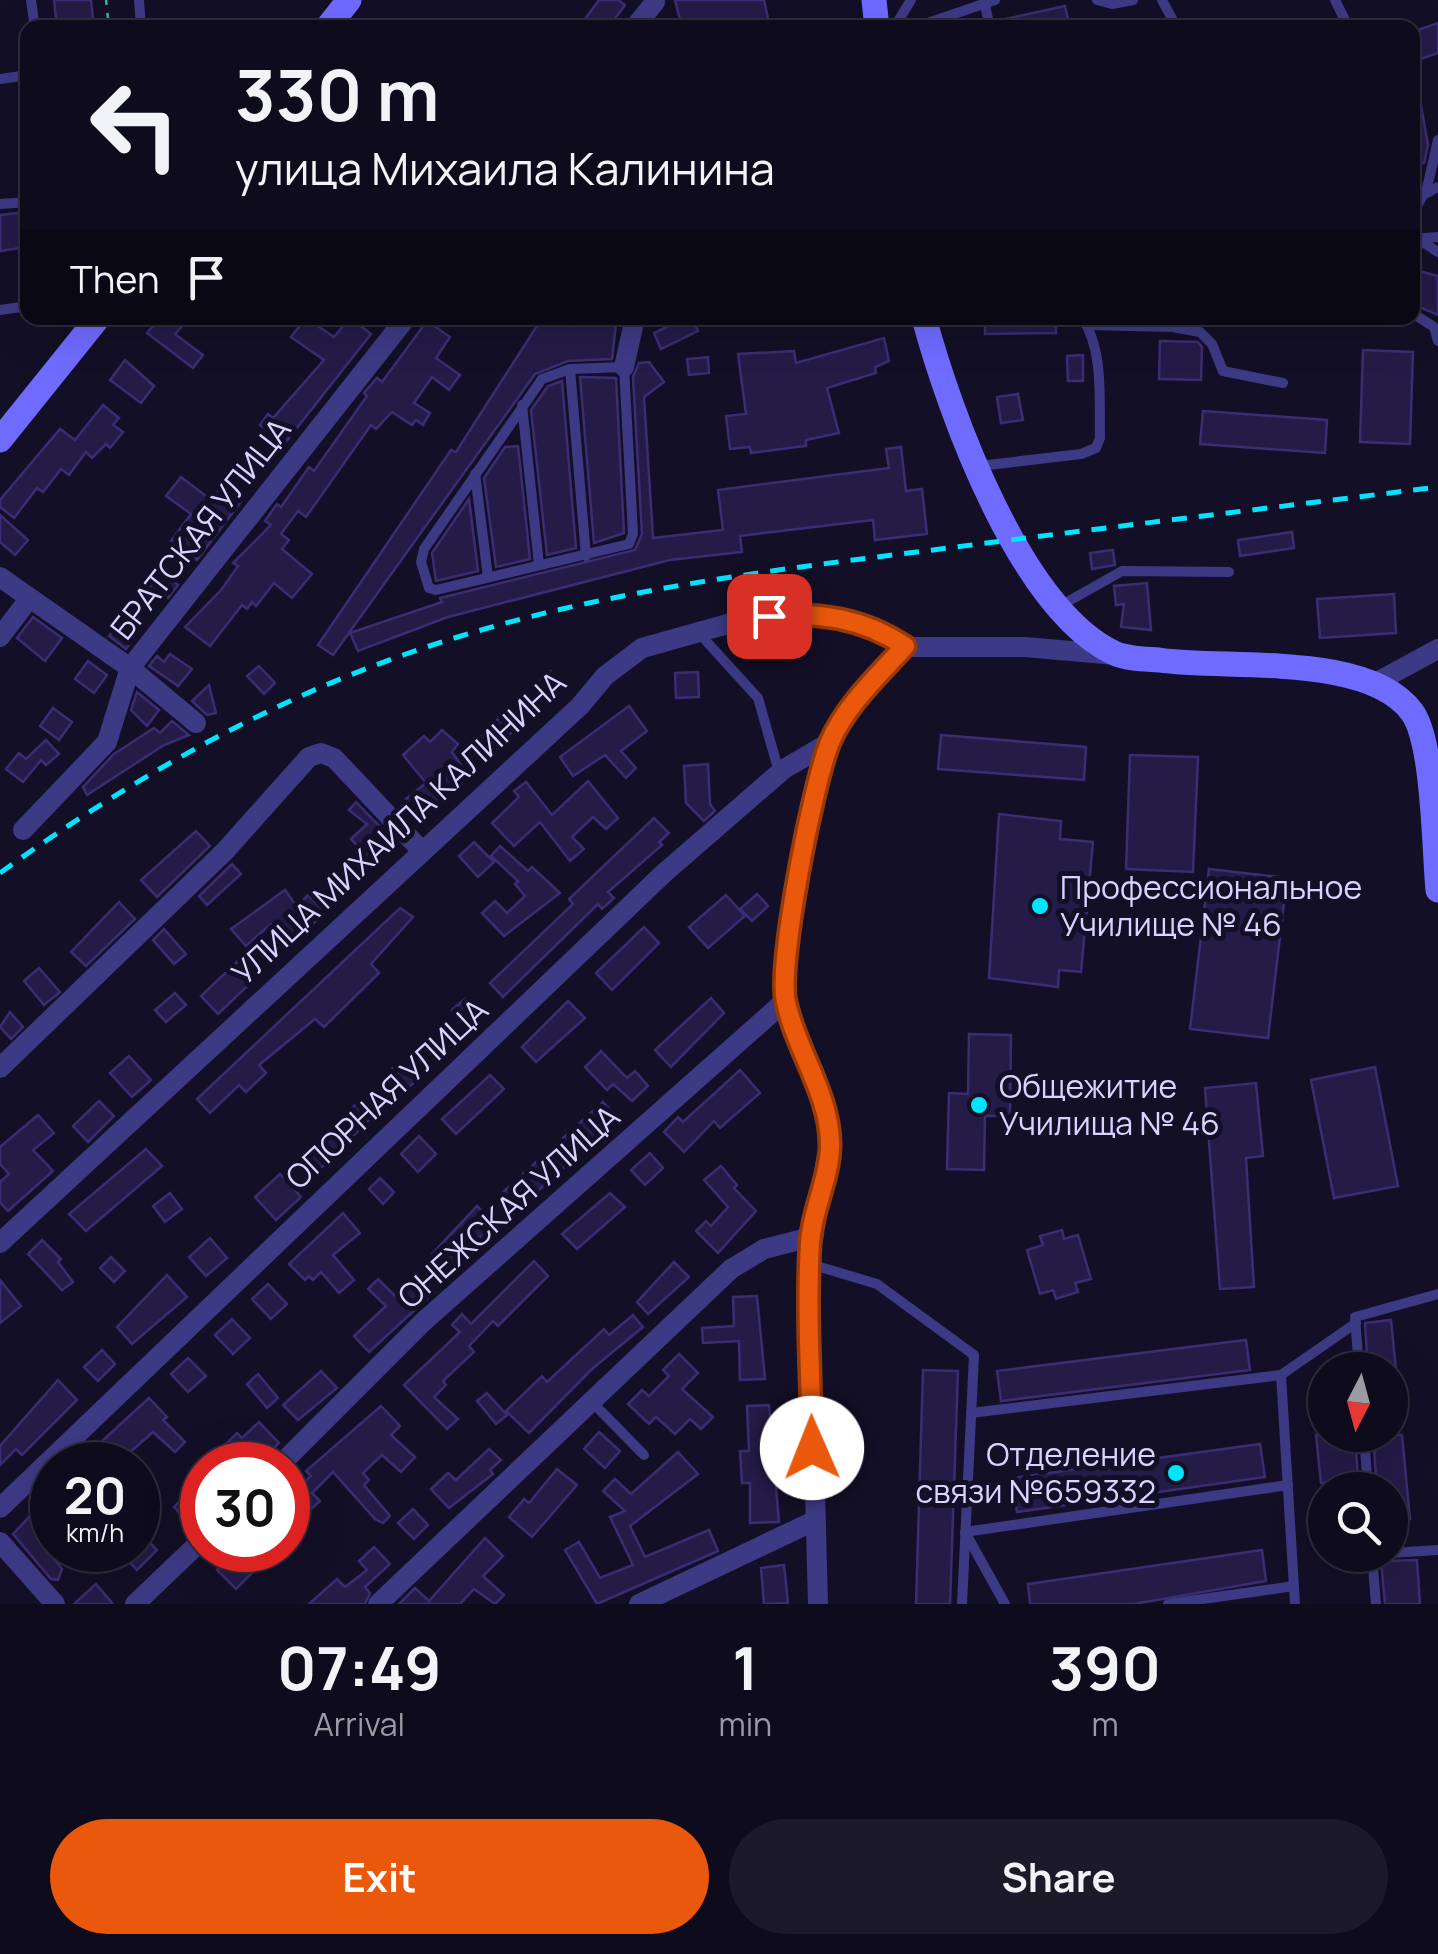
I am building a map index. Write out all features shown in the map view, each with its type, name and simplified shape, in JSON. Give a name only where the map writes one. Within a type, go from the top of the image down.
[{"type":"main road","points":[[333,20],[349,0]]},
{"type":"main road","points":[[1,436],[92,325]]},
{"type":"main road","points":[[926,325],[939,371],[1012,540],[1059,606],[1086,636],[1118,655],[1230,668],[1346,672],[1374,683],[1411,710],[1424,741],[1438,890]]},
{"type":"street","name":"БРАТСКАЯ УЛИЦА","points":[[23,830],[107,742],[130,668],[400,325]]},
{"type":"street","points":[[624,367],[633,325]]},
{"type":"street","points":[[0,577],[130,668],[196,723]]},
{"type":"street","points":[[0,637],[29,600]]},
{"type":"street","name":"УЛИЦА МИХАИЛА КАЛИНИНА","points":[[0,1243],[580,706],[624,659],[662,640],[697,630],[805,613],[860,622],[905,646]]},
{"type":"street","points":[[818,1604],[809,1264],[810,1237],[828,1164],[830,1137],[812,1069],[785,1001],[786,962],[809,826],[830,742],[860,696],[905,646],[1025,647],[1118,655]]},
{"type":"street","points":[[1374,683],[1438,649]]},
{"type":"street","name":"ОПОРНАЯ УЛИЦА","points":[[0,1508],[649,887],[779,773],[830,742]]},
{"type":"street","points":[[0,1068],[224,851],[309,757],[322,753],[334,758],[421,850]]},
{"type":"street","name":"ОНЕЖСКАЯ УЛИЦА","points":[[303,1442],[423,1322],[785,1001]]},
{"type":"street","points":[[378,1604],[731,1269],[764,1250],[810,1237]]},
{"type":"street","points":[[639,1604],[814,1521]]},
{"type":"street","points":[[0,1542],[55,1604]]},
{"type":"street","points":[[134,1604],[180,1561]]},
{"type":"lane","points":[[1098,0],[1112,4],[1132,0]]},
{"type":"lane","points":[[937,20],[990,2]]},
{"type":"lane","points":[[1432,190],[1438,140]]},
{"type":"lane","points":[[1420,317],[1434,327],[1438,341]]},
{"type":"lane","points":[[978,466],[1096,448],[1100,438],[1096,354],[1085,325]]},
{"type":"lane","points":[[1132,325],[1192,330],[1212,344],[1223,371],[1283,383]]},
{"type":"lane","points":[[624,367],[633,534],[622,548],[436,590],[429,588],[421,562],[424,549],[542,379],[570,368],[624,367]]},
{"type":"lane","points":[[570,368],[586,556]]},
{"type":"lane","points":[[522,404],[539,566]]},
{"type":"lane","points":[[475,474],[488,577]]},
{"type":"lane","points":[[1059,606],[1107,576],[1136,568],[1229,572]]},
{"type":"lane","points":[[697,630],[761,704],[779,773]]},
{"type":"lane","points":[[809,1264],[877,1284],[974,1355],[962,1604]]},
{"type":"lane","points":[[1358,1352],[1355,1317],[1438,1294]]},
{"type":"lane","points":[[971,1413],[1280,1374],[1356,1322]]},
{"type":"lane","points":[[1280,1374],[1295,1604]]},
{"type":"lane","points":[[592,1402],[644,1455]]},
{"type":"lane","points":[[965,1532],[1288,1485]]},
{"type":"lane","points":[[965,1532],[1005,1604]]},
{"type":"lane","points":[[1408,1552],[1438,1550]]},
{"type":"lane","points":[[1373,1572],[1376,1604]]},
{"type":"lane","points":[[1168,1604],[1294,1586]]},
{"type":"building","points":[[54,0],[91,0],[93,20],[56,20]]},
{"type":"building","points":[[599,0],[618,0],[625,5],[614,20],[585,19]]},
{"type":"building","points":[[675,0],[764,0],[768,20],[680,20]]},
{"type":"building","points":[[1065,6],[1068,20],[1002,20]]},
{"type":"building","points":[[1438,23],[1438,53],[1420,59],[1420,29]]},
{"type":"building","points":[[1420,100],[1428,145],[1424,163],[1420,164]]},
{"type":"building","points":[[20,213],[20,248],[0,251],[0,215]]},
{"type":"building","points":[[1420,271],[1438,276],[1438,315],[1420,307]]},
{"type":"building","points":[[154,325],[183,325],[175,334],[203,355],[193,368],[147,333]]},
{"type":"building","points":[[300,325],[316,325],[334,337],[344,325],[359,325],[371,334],[285,443],[260,425],[268,414],[273,418],[324,360],[291,337]]},
{"type":"building","points":[[424,325],[433,325],[450,337],[436,358],[460,375],[449,390],[432,377],[414,403],[430,413],[423,425],[416,420],[412,425],[392,412],[376,429],[371,425],[306,517],[298,511],[281,534],[289,540],[282,549],[312,574],[292,598],[274,583],[256,606],[252,602],[247,609],[242,605],[210,646],[185,627],[222,589],[238,566],[233,563],[271,525],[265,521],[277,504],[281,507],[309,467],[314,471],[367,396],[364,393],[377,378],[382,382]]},
{"type":"building","points":[[538,325],[616,325],[612,359],[568,361],[535,374],[333,655],[318,645],[451,450],[456,452]]},
{"type":"building","points":[[671,325],[695,325],[698,331],[661,349],[654,333]]},
{"type":"building","points":[[985,325],[1056,325],[1056,333],[985,334]]},
{"type":"building","points":[[884,338],[889,361],[875,367],[876,373],[827,388],[839,433],[806,440],[806,446],[751,453],[750,447],[730,449],[726,416],[746,414],[738,354],[794,351],[796,363]]},
{"type":"building","points":[[1160,341],[1198,342],[1202,347],[1201,380],[1159,379]]},
{"type":"building","points":[[1363,350],[1413,352],[1410,444],[1360,442]]},
{"type":"building","points":[[1083,355],[1083,381],[1068,381],[1067,356]]},
{"type":"building","points":[[708,357],[709,373],[689,375],[687,359]]},
{"type":"building","points":[[125,360],[154,386],[141,403],[110,380]]},
{"type":"building","points":[[649,362],[664,382],[644,397],[653,538],[723,530],[718,490],[889,468],[886,449],[901,447],[906,491],[922,489],[927,534],[875,540],[873,520],[740,536],[742,552],[670,560],[448,617],[358,651],[350,633],[442,602],[440,598],[635,550],[642,534],[633,377],[639,363]]},
{"type":"building","points":[[580,377],[616,378],[624,533],[594,543]]},
{"type":"building","points":[[562,381],[576,548],[547,555],[531,410],[548,386]]},
{"type":"building","points":[[1018,394],[1023,420],[1001,423],[997,397]]},
{"type":"building","points":[[103,405],[119,418],[113,425],[123,432],[110,448],[106,444],[92,458],[86,452],[69,475],[61,469],[43,492],[37,488],[14,518],[0,507],[0,500],[60,429],[75,440]]},
{"type":"building","points":[[1203,411],[1327,420],[1325,453],[1200,444]]},
{"type":"building","points":[[518,446],[530,559],[496,567],[484,478],[505,447]]},
{"type":"building","points":[[181,477],[211,500],[224,484],[243,499],[197,560],[171,541],[191,514],[166,496]]},
{"type":"building","points":[[469,499],[478,571],[436,581],[432,553]]},
{"type":"building","points":[[0,515],[28,540],[15,555],[0,542]]},
{"type":"building","points":[[1292,532],[1294,548],[1240,556],[1238,540]]},
{"type":"building","points":[[1113,550],[1115,565],[1092,569],[1090,553]]},
{"type":"building","points":[[162,572],[178,585],[168,598],[149,588]]},
{"type":"building","points":[[1147,583],[1151,630],[1121,627],[1124,604],[1116,605],[1114,586]]},
{"type":"building","points":[[1394,594],[1396,633],[1320,638],[1317,599]]},
{"type":"building","points":[[125,615],[141,627],[126,649],[109,636]]},
{"type":"building","points":[[33,617],[62,638],[45,661],[17,638]]},
{"type":"building","points":[[170,654],[192,669],[178,686],[149,666],[157,656],[164,662]]},
{"type":"building","points":[[88,661],[107,675],[94,693],[75,679]]},
{"type":"building","points":[[259,666],[275,683],[264,694],[247,676]]},
{"type":"building","points":[[550,671],[563,684],[551,696],[538,682]]},
{"type":"building","points":[[698,672],[699,697],[676,698],[675,673]]},
{"type":"building","points":[[209,685],[216,713],[207,715],[192,701]]},
{"type":"building","points":[[137,692],[159,710],[147,726],[131,710]]},
{"type":"building","points":[[629,706],[647,731],[621,751],[636,768],[626,778],[605,755],[573,776],[560,757]]},
{"type":"building","points":[[53,708],[72,722],[59,740],[40,726]]},
{"type":"building","points":[[500,717],[514,730],[494,751],[480,738]]},
{"type":"building","points":[[172,721],[189,735],[164,745],[87,795],[83,787],[114,754],[154,728],[160,733]]},
{"type":"building","points":[[442,730],[458,744],[452,752],[468,775],[420,814],[406,799],[426,783],[403,755],[424,736],[430,742]]},
{"type":"building","name":"Профессиональное Училище № 46","points":[[941,735],[1086,747],[1084,780],[938,769]]},
{"type":"building","points":[[46,740],[59,754],[46,765],[41,760],[23,782],[6,769],[19,753],[26,759]]},
{"type":"building","points":[[1130,755],[1198,757],[1193,872],[1126,869]]},
{"type":"building","points":[[708,764],[710,804],[715,811],[704,821],[686,803],[684,766]]},
{"type":"building","points":[[588,781],[618,818],[606,829],[593,817],[572,837],[584,849],[570,861],[540,822],[514,846],[492,823],[519,797],[514,791],[526,782],[552,815]]},
{"type":"building","points":[[356,802],[388,835],[366,855],[351,839],[367,824],[349,810]]},
{"type":"building","name":"Профессиональное Училище № 46","points":[[999,814],[1061,821],[1060,839],[1093,842],[1081,972],[1059,970],[1058,987],[989,978]]},
{"type":"building","points":[[654,818],[669,833],[659,842],[662,845],[608,892],[614,898],[602,909],[598,904],[503,997],[490,983],[573,904],[569,899]]},
{"type":"building","points":[[196,831],[210,846],[157,897],[141,880]]},
{"type":"building","points":[[474,842],[494,862],[478,877],[459,856]]},
{"type":"building","points":[[500,846],[528,871],[532,867],[560,893],[504,936],[482,913],[495,901],[507,913],[525,896],[515,884],[518,881],[491,856]]},
{"type":"building","points":[[232,864],[241,874],[207,905],[199,896]]},
{"type":"building","points":[[1209,869],[1287,878],[1268,1038],[1190,1029]]},
{"type":"building","points":[[285,890],[297,907],[308,895],[325,911],[292,946],[271,924],[246,946],[231,929]]},
{"type":"building","points":[[757,894],[768,906],[752,921],[740,909]]},
{"type":"building","points":[[726,895],[745,916],[708,948],[689,927]]},
{"type":"building","points":[[119,902],[135,919],[86,966],[71,952]]},
{"type":"building","points":[[400,908],[413,917],[371,964],[379,973],[324,1027],[315,1019],[259,1065],[266,1073],[246,1092],[239,1085],[210,1113],[197,1099]]},
{"type":"building","points":[[644,927],[659,943],[612,990],[596,973]]},
{"type":"building","points":[[164,929],[186,954],[174,964],[153,940]]},
{"type":"building","points":[[241,958],[258,976],[218,1014],[201,996]]},
{"type":"building","points":[[39,968],[60,992],[44,1005],[24,981]]},
{"type":"building","points":[[175,993],[186,1005],[166,1022],[155,1010]]},
{"type":"building","points":[[711,998],[724,1013],[671,1067],[655,1050]]},
{"type":"building","points":[[465,999],[480,1017],[467,1028],[452,1010]]},
{"type":"building","points":[[568,1001],[585,1018],[536,1062],[522,1047]]},
{"type":"building","points":[[10,1012],[23,1027],[11,1039],[0,1027]]},
{"type":"building","name":"Общежитие Училища № 46","points":[[969,1034],[1011,1035],[1010,1116],[985,1116],[984,1170],[947,1169],[949,1093],[968,1094]]},
{"type":"building","points":[[601,1051],[627,1078],[635,1071],[648,1086],[632,1101],[613,1084],[607,1090],[585,1067]]},
{"type":"building","points":[[129,1056],[151,1080],[132,1097],[110,1073]]},
{"type":"building","points":[[421,1056],[432,1069],[398,1095],[382,1078],[393,1068],[398,1073]]},
{"type":"building","points":[[1375,1067],[1398,1186],[1334,1198],[1311,1080]]},
{"type":"building","points":[[740,1070],[760,1093],[720,1128],[714,1121],[684,1152],[664,1132],[678,1117],[683,1122]]},
{"type":"building","points":[[490,1075],[504,1089],[456,1134],[442,1119]]},
{"type":"building","points":[[1256,1083],[1263,1156],[1246,1158],[1254,1287],[1220,1289],[1205,1088]]},
{"type":"building","points":[[361,1100],[374,1115],[318,1171],[303,1156],[319,1140],[324,1145],[349,1120],[345,1114]]},
{"type":"building","points":[[99,1101],[114,1116],[88,1142],[73,1126]]},
{"type":"building","points":[[603,1102],[616,1116],[614,1122],[518,1209],[503,1192]]},
{"type":"building","points":[[38,1115],[54,1133],[33,1150],[53,1171],[8,1211],[0,1202],[0,1182],[9,1174],[0,1164],[0,1147]]},
{"type":"building","points":[[419,1136],[436,1154],[418,1172],[401,1154]]},
{"type":"building","points":[[146,1149],[162,1166],[86,1231],[69,1214]]},
{"type":"building","points":[[650,1153],[663,1168],[645,1185],[631,1170]]},
{"type":"building","points":[[721,1166],[737,1185],[734,1188],[756,1211],[718,1253],[696,1231],[706,1221],[711,1226],[728,1207],[704,1180]]},
{"type":"building","points":[[280,1174],[301,1197],[276,1220],[255,1197]]},
{"type":"building","points":[[380,1178],[394,1192],[383,1204],[369,1189]]},
{"type":"building","points":[[170,1193],[182,1209],[165,1222],[153,1206]]},
{"type":"building","points":[[610,1193],[625,1207],[577,1249],[562,1234]]},
{"type":"building","points":[[477,1206],[501,1230],[488,1244],[481,1236],[462,1255],[467,1260],[451,1274],[432,1254]]},
{"type":"building","points":[[343,1213],[360,1233],[333,1255],[354,1280],[339,1293],[321,1272],[313,1280],[309,1276],[305,1280],[289,1264]]},
{"type":"building","points":[[1062,1230],[1064,1239],[1078,1235],[1091,1279],[1075,1283],[1078,1292],[1056,1299],[1053,1290],[1040,1294],[1027,1250],[1043,1245],[1040,1236]]},
{"type":"building","points":[[210,1238],[227,1258],[206,1276],[189,1257]]},
{"type":"building","points":[[42,1240],[61,1259],[58,1262],[73,1282],[62,1290],[28,1254]]},
{"type":"building","points":[[111,1257],[125,1271],[114,1282],[100,1268]]},
{"type":"building","points":[[534,1261],[548,1276],[498,1326],[493,1321],[469,1346],[474,1352],[443,1381],[446,1385],[434,1397],[458,1419],[447,1429],[404,1385],[460,1332],[452,1325],[462,1314],[471,1324]]},
{"type":"building","points":[[674,1262],[689,1277],[648,1314],[637,1302]]},
{"type":"building","points":[[167,1275],[187,1297],[132,1344],[117,1327]]},
{"type":"building","points":[[378,1279],[396,1297],[415,1280],[430,1296],[369,1352],[354,1336],[386,1306],[368,1289]]},
{"type":"building","points":[[0,1280],[21,1306],[0,1323]]},
{"type":"building","points":[[268,1284],[287,1304],[271,1319],[252,1299]]},
{"type":"building","points":[[757,1296],[765,1379],[740,1380],[739,1341],[703,1343],[702,1328],[734,1326],[733,1297]]},
{"type":"building","points":[[633,1315],[643,1327],[592,1369],[529,1433],[506,1411],[542,1376],[547,1382],[604,1329],[609,1335]]},
{"type":"building","points":[[232,1319],[250,1338],[233,1354],[215,1335]]},
{"type":"building","points":[[1391,1320],[1394,1352],[1367,1352],[1365,1323]]},
{"type":"building","points":[[1246,1340],[1250,1370],[1001,1401],[997,1371]]},
{"type":"building","points":[[102,1350],[115,1364],[98,1381],[84,1367]]},
{"type":"building","points":[[679,1354],[698,1373],[682,1389],[713,1417],[701,1429],[690,1419],[675,1434],[656,1417],[649,1424],[628,1404],[642,1390],[649,1396],[669,1376],[663,1370]]},
{"type":"building","points":[[188,1358],[206,1376],[188,1392],[171,1374]]},
{"type":"building","points":[[923,1370],[958,1371],[950,1604],[916,1604]]},
{"type":"building","points":[[321,1371],[337,1388],[298,1420],[283,1405]]},
{"type":"building","points":[[258,1374],[278,1398],[267,1408],[247,1384]]},
{"type":"building","points":[[58,1380],[77,1400],[35,1442],[30,1442],[22,1455],[16,1449],[0,1465],[0,1446]]},
{"type":"building","points":[[487,1393],[507,1415],[496,1424],[477,1401]]},
{"type":"building","points":[[149,1398],[167,1417],[163,1420],[185,1442],[180,1442],[175,1452],[153,1432],[142,1442],[101,1442]]},
{"type":"building","points":[[769,1405],[779,1522],[750,1523],[750,1483],[742,1483],[740,1451],[749,1451],[747,1406]]},
{"type":"building","points":[[381,1406],[400,1426],[391,1435],[415,1457],[401,1472],[382,1455],[363,1473],[369,1480],[364,1485],[390,1516],[383,1523],[333,1472],[312,1493],[320,1501],[310,1510],[310,1468]]},
{"type":"building","points":[[259,1422],[278,1442],[228,1442],[237,1433],[242,1438]]},
{"type":"building","points":[[599,1432],[620,1451],[605,1468],[584,1449]]},
{"type":"building","points":[[1260,1444],[1265,1477],[1017,1512],[1012,1478]]},
{"type":"building","points":[[489,1449],[501,1460],[490,1470],[493,1474],[449,1508],[431,1489],[448,1473],[456,1480]]},
{"type":"building","points":[[678,1452],[698,1474],[630,1526],[645,1557],[709,1530],[718,1551],[597,1604],[565,1550],[579,1542],[600,1578],[633,1565],[610,1517],[625,1511],[603,1491],[615,1479],[631,1494]]},
{"type":"building","points":[[1318,1452],[1356,1452],[1358,1472],[1320,1472]]},
{"type":"building","points":[[1374,1452],[1404,1452],[1406,1472],[1376,1472]]},
{"type":"building","points":[[557,1469],[577,1485],[532,1537],[509,1517],[524,1499],[529,1503]]},
{"type":"building","points":[[413,1509],[428,1525],[414,1539],[398,1523]]},
{"type":"building","points":[[30,1516],[30,1554],[13,1534]]},
{"type":"building","points":[[485,1538],[503,1556],[483,1576],[504,1595],[495,1604],[474,1589],[460,1604],[399,1604],[415,1588],[429,1601]]},
{"type":"building","points":[[374,1547],[390,1564],[365,1587],[370,1593],[365,1604],[309,1604],[337,1579],[345,1587],[367,1570],[359,1561]]},
{"type":"building","points":[[1262,1550],[1266,1581],[1134,1604],[1030,1604],[1028,1584]]},
{"type":"building","points":[[1408,1560],[1417,1560],[1420,1604],[1385,1604],[1382,1572],[1408,1572]]},
{"type":"building","points":[[784,1565],[788,1603],[764,1604],[761,1568]]},
{"type":"building","points":[[45,1572],[61,1572],[58,1580]]},
{"type":"building","points":[[219,1572],[253,1572],[236,1589]]},
{"type":"building","points":[[96,1584],[113,1604],[74,1604]]},
{"type":"railway","points":[[0,873],[96,808],[246,722],[352,674],[470,633],[601,601],[799,567],[1438,487]]},
{"type":"place","name":"Профессиональное Училище № 46","points":[[1040,906]]},
{"type":"place","name":"Общежитие Училища № 46","points":[[979,1105]]},
{"type":"place","name":"Отделение связи №659332","points":[[1176,1473]]},
{"type":"route","points":[[769,616],[805,613],[860,622],[905,646],[860,696],[830,742],[812,806],[786,962],[785,1001],[812,1069],[830,1137],[828,1164],[810,1237],[812,1448]]}]
